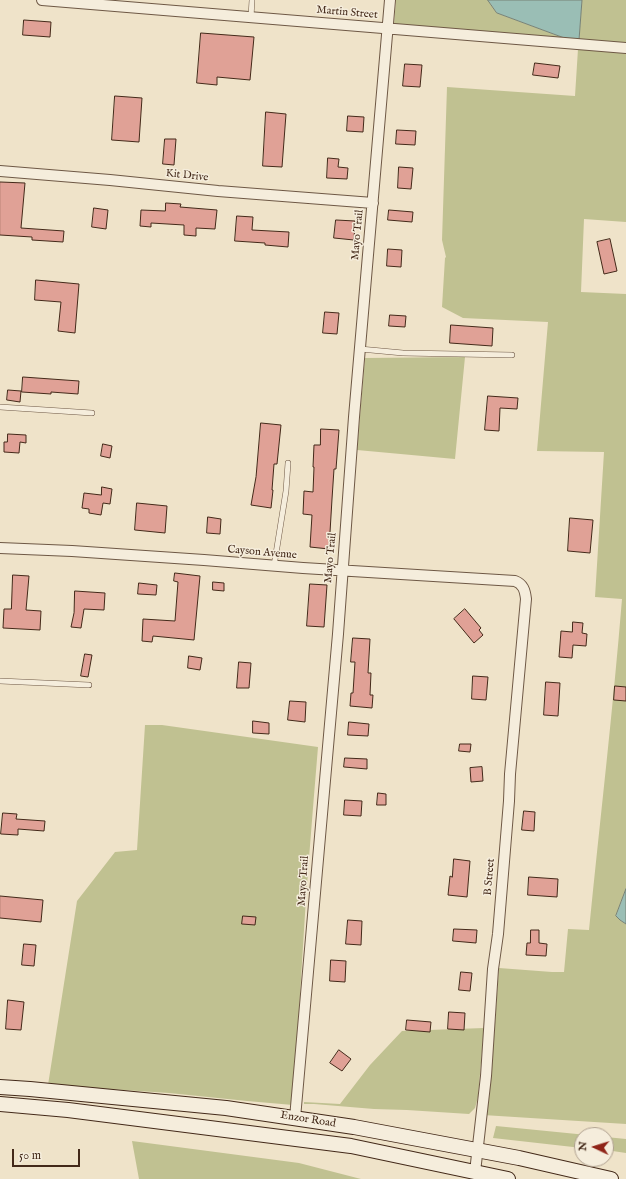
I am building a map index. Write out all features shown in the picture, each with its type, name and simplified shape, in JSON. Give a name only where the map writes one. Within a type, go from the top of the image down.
[{"type":"main road","name":"Enzor Road","points":[[0,1087],[226,1108],[295,1118],[354,1127],[478,1150],[611,1179]]},
{"type":"main road","name":"Enzor Road","points":[[0,1104],[68,1110],[351,1146],[508,1179]]},
{"type":"street","name":"Martin Street","points":[[42,0],[118,3],[251,17],[626,48]]},
{"type":"street","name":"Mayo Trail","points":[[295,1118],[338,634],[360,349],[390,0]]},
{"type":"street","name":"Kit Drive","points":[[0,171],[218,191],[373,203]]},
{"type":"street","name":"Cayson Avenue","points":[[0,548],[72,551],[342,571],[515,581],[521,585]]},
{"type":"street","name":"B Street","points":[[476,1172],[486,1076],[493,969],[526,599],[525,590],[521,585]]},
{"type":"lane","points":[[251,17],[252,0]]},
{"type":"lane","points":[[360,349],[433,354],[512,355]]},
{"type":"lane","points":[[0,407],[92,413]]},
{"type":"lane","points":[[274,566],[286,491],[288,463]]},
{"type":"lane","points":[[0,681],[89,685]]},
{"type":"green space","points":[[396,0],[488,0],[497,13],[567,39],[394,24]]},
{"type":"green space","points":[[582,0],[626,0],[626,44],[579,40]]},
{"type":"green space","points":[[578,49],[626,53],[626,222],[584,219],[581,292],[626,294],[626,889],[616,916],[626,924],[626,1124],[483,1115],[489,1099],[499,968],[564,972],[568,929],[589,930],[611,724],[622,599],[595,597],[604,452],[537,451],[548,322],[463,318],[442,307],[446,257],[442,240],[447,87],[575,96]]},
{"type":"green space","points":[[465,357],[455,459],[357,450],[365,358]]},
{"type":"green space","points":[[145,725],[162,725],[318,747],[305,909],[293,1105],[169,1093],[48,1085],[77,901],[115,852],[137,850]]},
{"type":"green space","points":[[484,1028],[478,1097],[475,1108],[469,1114],[304,1104],[304,1102],[340,1104],[370,1065],[402,1031]]},
{"type":"green space","points":[[496,1126],[574,1134],[574,1147],[493,1138]]},
{"type":"green space","points":[[614,1138],[626,1139],[626,1153],[614,1151]]},
{"type":"green space","points":[[132,1141],[299,1163],[361,1179],[139,1179]]},
{"type":"water","points":[[488,0],[582,0],[579,40],[567,39],[497,13]]},
{"type":"water","points":[[626,889],[626,924],[616,916]]},
{"type":"building","points":[[24,20],[51,22],[50,37],[23,35]]},
{"type":"building","points":[[201,33],[254,37],[250,80],[217,77],[217,85],[197,83]]},
{"type":"building","points":[[535,63],[560,66],[558,78],[533,75]]},
{"type":"building","points":[[405,64],[422,65],[420,87],[403,86]]},
{"type":"building","points":[[115,96],[142,98],[139,142],[112,140]]},
{"type":"building","points":[[266,112],[286,114],[282,167],[263,166]]},
{"type":"building","points":[[348,116],[364,117],[363,132],[347,131]]},
{"type":"building","points":[[397,130],[416,131],[415,145],[396,144]]},
{"type":"building","points":[[165,139],[176,139],[174,165],[163,164]]},
{"type":"building","points":[[328,158],[339,159],[338,167],[348,168],[347,179],[327,178]]},
{"type":"building","points":[[399,167],[413,168],[411,189],[398,188]]},
{"type":"building","points":[[0,182],[25,183],[21,228],[64,231],[63,242],[32,240],[32,237],[0,235]]},
{"type":"building","points":[[166,203],[181,204],[180,207],[217,210],[215,229],[196,228],[196,236],[184,235],[184,225],[151,223],[151,227],[140,226],[141,210],[165,211]]},
{"type":"building","points":[[94,208],[108,210],[106,229],[92,227]]},
{"type":"building","points":[[389,210],[413,212],[412,222],[388,220]]},
{"type":"building","points":[[237,216],[253,217],[252,230],[289,232],[288,247],[265,245],[265,243],[235,241]]},
{"type":"building","points":[[336,220],[355,221],[354,240],[334,238]]},
{"type":"building","points":[[610,239],[617,271],[604,274],[597,242]]},
{"type":"building","points":[[388,249],[402,250],[401,267],[387,266]]},
{"type":"building","points":[[36,280],[79,284],[75,333],[58,331],[61,302],[35,300]]},
{"type":"building","points":[[325,312],[339,313],[337,334],[323,333]]},
{"type":"building","points":[[390,315],[406,316],[405,327],[389,326]]},
{"type":"building","points":[[451,325],[493,328],[492,346],[450,343]]},
{"type":"building","points":[[23,377],[79,381],[78,394],[22,392]]},
{"type":"building","points":[[8,390],[21,391],[20,402],[7,400]]},
{"type":"building","points":[[488,396],[518,398],[517,409],[500,408],[499,431],[485,430]]},
{"type":"building","points":[[261,423],[281,425],[277,464],[274,464],[271,508],[251,505],[256,477]]},
{"type":"building","points":[[321,429],[339,430],[336,469],[334,469],[329,549],[310,547],[312,515],[303,514],[304,491],[313,492],[314,445],[320,445]]},
{"type":"building","points":[[8,434],[26,435],[26,443],[20,442],[19,453],[4,452],[4,442],[7,442]]},
{"type":"building","points":[[103,444],[112,446],[110,458],[101,456]]},
{"type":"building","points":[[102,487],[112,489],[110,504],[103,503],[101,515],[89,513],[89,509],[82,508],[84,493],[101,495]]},
{"type":"building","points":[[137,503],[167,506],[165,533],[135,530]]},
{"type":"building","points":[[208,517],[221,519],[220,534],[207,533]]},
{"type":"building","points":[[570,518],[593,520],[590,553],[568,551]]},
{"type":"building","points":[[175,573],[200,576],[194,640],[153,636],[152,642],[142,641],[143,619],[175,621],[178,582],[174,581]]},
{"type":"building","points":[[13,575],[29,576],[26,610],[41,611],[40,630],[3,628],[4,609],[11,609]]},
{"type":"building","points":[[213,582],[224,583],[224,591],[213,590]]},
{"type":"building","points":[[139,583],[157,585],[156,595],[138,594]]},
{"type":"building","points":[[310,584],[327,585],[324,627],[307,626]]},
{"type":"building","points":[[75,591],[105,593],[104,610],[84,609],[81,628],[71,627],[74,613]]},
{"type":"building","points":[[465,609],[481,628],[479,630],[483,635],[474,643],[454,619]]},
{"type":"building","points":[[573,622],[583,623],[582,633],[587,634],[586,646],[573,645],[572,658],[559,657],[561,631],[572,632]]},
{"type":"building","points":[[353,638],[370,639],[368,673],[371,673],[370,695],[373,695],[372,708],[350,706],[351,693],[353,693],[355,662],[351,662]]},
{"type":"building","points":[[85,654],[92,655],[88,677],[81,676]]},
{"type":"building","points":[[189,656],[202,658],[200,670],[188,668]]},
{"type":"building","points":[[239,662],[251,663],[249,688],[237,688]]},
{"type":"building","points":[[473,676],[488,677],[486,700],[472,699]]},
{"type":"building","points":[[546,682],[560,683],[558,716],[544,715]]},
{"type":"building","points":[[615,686],[626,687],[626,701],[614,700]]},
{"type":"building","points":[[290,701],[306,702],[305,722],[288,720]]},
{"type":"building","points":[[253,721],[269,723],[269,734],[253,733]]},
{"type":"building","points":[[349,722],[369,724],[368,736],[348,735]]},
{"type":"building","points":[[460,744],[471,744],[470,752],[459,751]]},
{"type":"building","points":[[345,758],[367,759],[367,769],[344,767]]},
{"type":"building","points":[[482,767],[483,781],[471,782],[470,768]]},
{"type":"building","points":[[378,793],[386,794],[386,805],[377,805]]},
{"type":"building","points":[[345,800],[362,801],[361,816],[344,815]]},
{"type":"building","points":[[524,811],[535,812],[534,831],[522,830]]},
{"type":"building","points":[[3,813],[17,814],[16,819],[45,821],[44,831],[18,829],[18,835],[1,834]]},
{"type":"building","points":[[454,859],[470,861],[467,897],[448,895]]},
{"type":"building","points":[[529,877],[558,879],[557,897],[528,895]]},
{"type":"building","points":[[0,896],[43,900],[41,922],[0,918]]},
{"type":"building","points":[[243,916],[256,917],[255,925],[242,924]]},
{"type":"building","points":[[348,920],[362,921],[361,945],[346,944]]},
{"type":"building","points":[[454,929],[477,930],[476,943],[453,941]]},
{"type":"building","points":[[531,930],[539,930],[539,943],[547,944],[546,956],[526,955],[527,943],[530,943]]},
{"type":"building","points":[[24,944],[36,945],[34,966],[22,965]]},
{"type":"building","points":[[331,960],[346,961],[345,982],[330,981]]},
{"type":"building","points":[[461,972],[472,973],[470,991],[459,990]]},
{"type":"building","points":[[8,1000],[24,1002],[21,1030],[6,1029]]},
{"type":"building","points":[[449,1012],[465,1013],[464,1030],[448,1029]]},
{"type":"building","points":[[407,1020],[431,1022],[430,1032],[406,1030]]},
{"type":"building","points":[[339,1050],[351,1059],[342,1071],[330,1063]]}]
